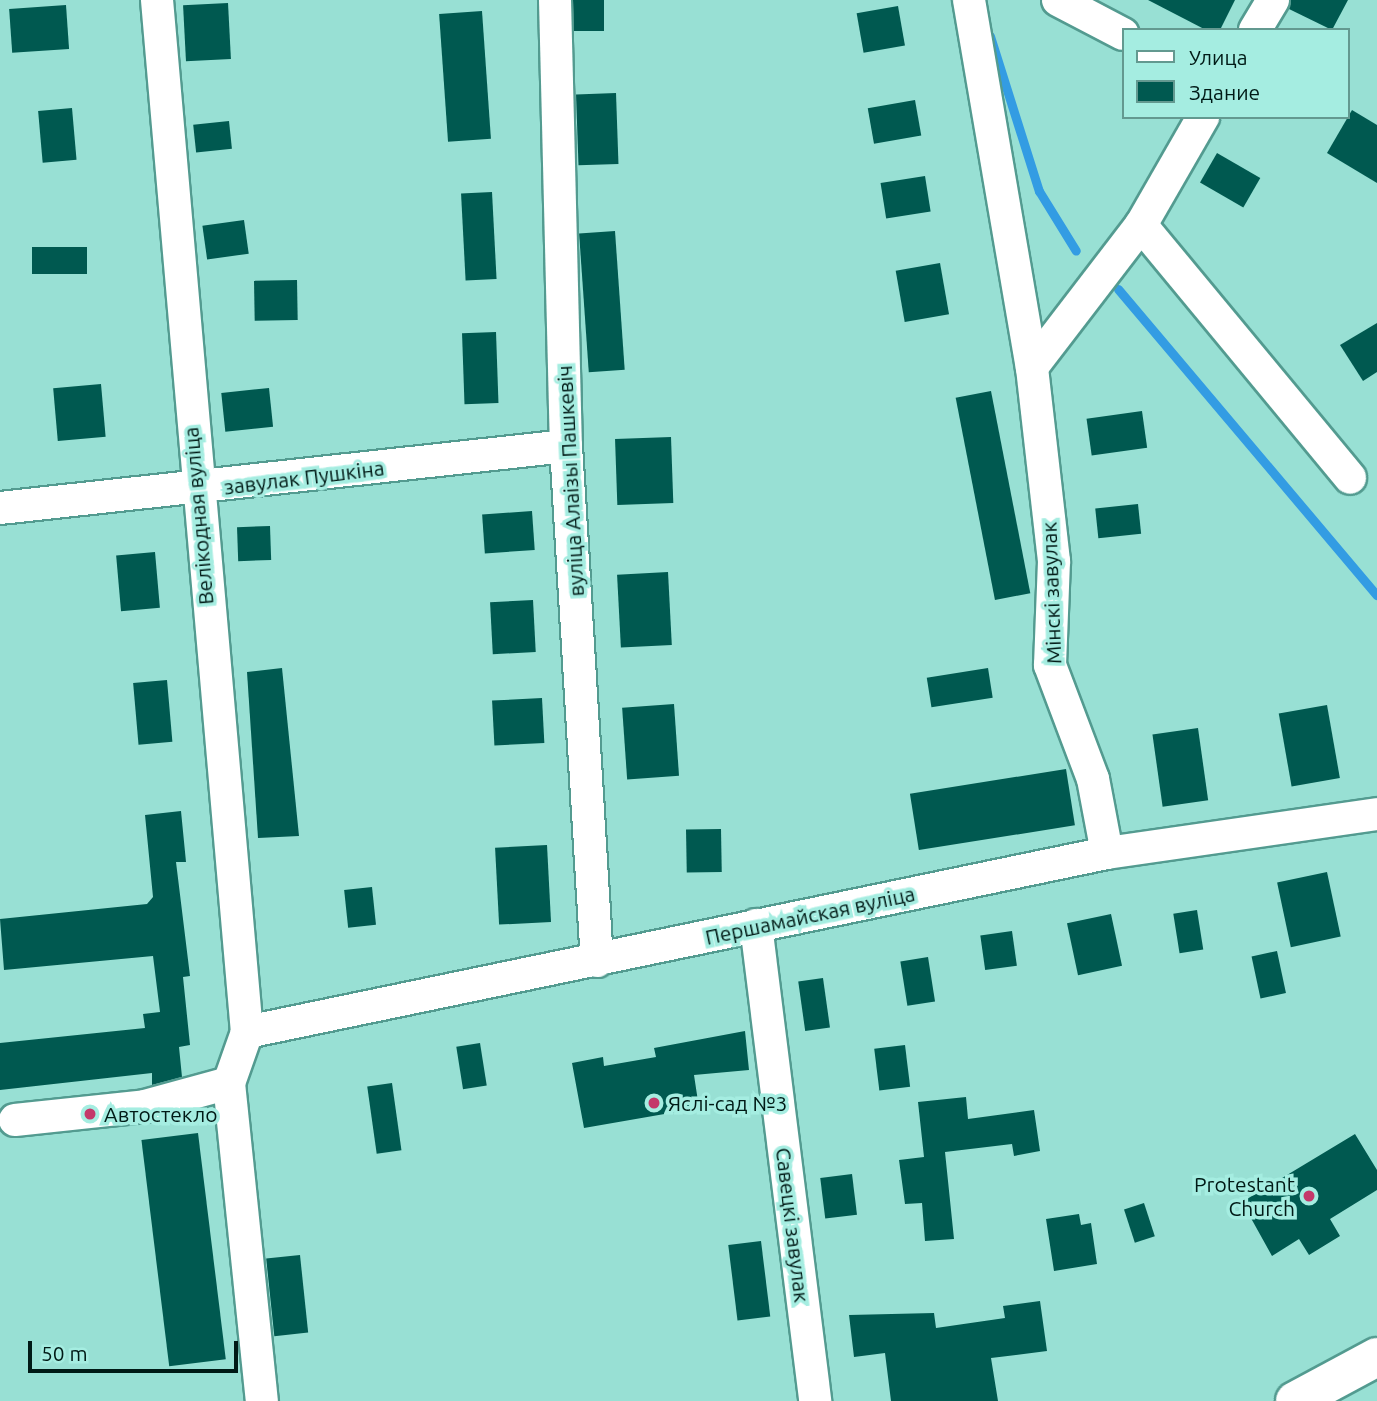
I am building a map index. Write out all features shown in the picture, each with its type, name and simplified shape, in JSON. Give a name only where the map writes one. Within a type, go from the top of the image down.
[{"type":"main road","points":[[1312,1397],[1377,1357]]},
{"type":"street","name":"Велікодная вуліца","points":[[157,0],[195,489],[247,1032]]},
{"type":"street","name":"вуліца Алаізы Пашкевіч","points":[[555,0],[566,446],[597,961]]},
{"type":"street","name":"Мінскі завулак","points":[[969,0],[1032,367],[1054,561],[1050,665],[1093,779],[1107,853]]},
{"type":"street","points":[[1058,0],[1122,33]]},
{"type":"street","points":[[1256,28],[1273,0]]},
{"type":"street","points":[[1032,367],[1141,225],[1202,119]]},
{"type":"street","points":[[1141,225],[1350,478]]},
{"type":"street","name":"завулак Пушкіна","points":[[0,508],[195,489],[566,446]]},
{"type":"street","name":"Першамайская вуліца","points":[[247,1032],[1107,853],[1377,814]]},
{"type":"street","name":"Савецкі завулак","points":[[756,925],[815,1401]]},
{"type":"street","points":[[247,1032],[229,1083],[262,1401]]},
{"type":"street","points":[[15,1121],[145,1106],[229,1083]]},
{"type":"building","points":[[573,0],[604,0],[604,31],[573,31]]},
{"type":"building","points":[[1148,0],[1235,0],[1221,28],[1202,28]]},
{"type":"building","points":[[1291,0],[1348,0],[1333,28],[1289,9]]},
{"type":"building","points":[[228,3],[231,59],[186,61],[183,5]]},
{"type":"building","points":[[66,5],[69,49],[12,53],[9,9]]},
{"type":"building","points":[[898,6],[905,45],[864,53],[857,13]]},
{"type":"building","points":[[482,11],[491,139],[448,142],[439,14]]},
{"type":"building","points":[[616,93],[618,164],[579,165],[576,94]]},
{"type":"building","points":[[915,100],[921,135],[874,144],[868,108]]},
{"type":"building","points":[[72,108],[77,160],[43,163],[38,111]]},
{"type":"building","points":[[1352,110],[1377,125],[1377,183],[1327,153]]},
{"type":"building","points":[[229,121],[232,149],[196,153],[193,125]]},
{"type":"building","points":[[1217,153],[1260,178],[1243,207],[1200,182]]},
{"type":"building","points":[[925,176],[931,212],[886,219],[881,183]]},
{"type":"building","points":[[492,192],[497,279],[466,281],[461,194]]},
{"type":"building","points":[[244,220],[249,254],[207,260],[202,226]]},
{"type":"building","points":[[615,231],[625,370],[589,372],[579,234]]},
{"type":"building","points":[[32,247],[87,247],[87,274],[32,274]]},
{"type":"building","points":[[940,263],[949,314],[905,322],[896,271]]},
{"type":"building","points":[[297,280],[298,320],[255,321],[254,281]]},
{"type":"building","points":[[1377,323],[1377,372],[1363,381],[1340,345]]},
{"type":"building","points":[[496,332],[498,403],[464,404],[462,333]]},
{"type":"building","points":[[101,384],[106,437],[58,441],[53,388]]},
{"type":"building","points":[[269,388],[273,427],[225,432],[221,393]]},
{"type":"building","points":[[991,391],[1030,593],[995,600],[956,398]]},
{"type":"building","points":[[1142,411],[1147,448],[1092,455],[1087,419]]},
{"type":"building","points":[[671,437],[673,503],[617,505],[615,439]]},
{"type":"building","points":[[1138,504],[1141,534],[1098,538],[1095,508]]},
{"type":"building","points":[[532,511],[535,550],[485,553],[482,514]]},
{"type":"building","points":[[270,526],[271,560],[238,561],[237,527]]},
{"type":"building","points":[[155,552],[160,608],[121,611],[116,555]]},
{"type":"building","points":[[668,572],[672,645],[621,648],[617,575]]},
{"type":"building","points":[[533,600],[536,652],[493,654],[490,602]]},
{"type":"building","points":[[282,668],[299,836],[258,838],[247,672]]},
{"type":"building","points":[[988,668],[993,698],[931,707],[927,678]]},
{"type":"building","points":[[167,680],[172,742],[139,745],[133,683]]},
{"type":"building","points":[[542,698],[544,743],[494,746],[492,701]]},
{"type":"building","points":[[674,704],[679,776],[627,779],[622,708]]},
{"type":"building","points":[[1327,705],[1340,778],[1292,786],[1279,714]]},
{"type":"building","points":[[1198,728],[1208,800],[1163,807],[1152,734]]},
{"type":"building","points":[[1066,769],[1075,825],[919,850],[910,794]]},
{"type":"building","points":[[181,811],[186,862],[176,862],[190,976],[183,977],[190,1045],[179,1047],[182,1077],[152,1085],[152,1073],[0,1090],[0,1043],[145,1028],[143,1014],[160,1012],[153,956],[4,970],[0,919],[147,904],[153,897],[145,815]]},
{"type":"building","points":[[721,829],[722,872],[687,873],[686,830]]},
{"type":"building","points":[[547,845],[551,922],[499,925],[495,848]]},
{"type":"building","points":[[1327,872],[1341,937],[1291,947],[1277,883]]},
{"type":"building","points":[[372,887],[376,925],[348,928],[344,890]]},
{"type":"building","points":[[1197,910],[1203,950],[1180,953],[1173,914]]},
{"type":"building","points":[[1111,914],[1122,966],[1078,975],[1067,923]]},
{"type":"building","points":[[1012,931],[1017,966],[985,970],[980,935]]},
{"type":"building","points":[[1277,951],[1286,993],[1261,998],[1252,956]]},
{"type":"building","points":[[928,957],[935,1001],[907,1006],[900,961]]},
{"type":"building","points":[[823,978],[830,1028],[805,1031],[798,981]]},
{"type":"building","points":[[745,1031],[749,1070],[694,1075],[699,1108],[584,1128],[572,1063],[603,1057],[604,1066],[656,1057],[654,1048]]},
{"type":"building","points":[[480,1043],[487,1085],[463,1089],[456,1047]]},
{"type":"building","points":[[905,1045],[910,1087],[879,1090],[874,1049]]},
{"type":"building","points":[[392,1083],[401,1150],[377,1154],[367,1086]]},
{"type":"building","points":[[966,1097],[968,1119],[1034,1110],[1040,1151],[1014,1156],[1012,1144],[945,1152],[954,1239],[925,1241],[922,1203],[905,1204],[899,1160],[924,1157],[918,1102]]},
{"type":"building","points":[[198,1133],[226,1359],[169,1366],[141,1140]]},
{"type":"building","name":"Protestant Church","points":[[1355,1134],[1377,1170],[1377,1190],[1330,1219],[1340,1236],[1309,1255],[1299,1239],[1272,1256],[1242,1202]]},
{"type":"building","points":[[852,1174],[857,1215],[825,1219],[820,1178]]},
{"type":"building","points":[[1144,1203],[1155,1236],[1135,1243],[1124,1209]]},
{"type":"building","points":[[1079,1214],[1081,1225],[1091,1223],[1097,1264],[1054,1271],[1046,1219]]},
{"type":"building","points":[[761,1241],[770,1316],[738,1320],[728,1245]]},
{"type":"building","points":[[300,1255],[308,1333],[274,1336],[266,1259]]},
{"type":"building","points":[[1040,1301],[1047,1351],[991,1358],[998,1401],[891,1401],[885,1353],[854,1357],[849,1315],[934,1313],[936,1328],[1005,1318],[1003,1306]]},
{"type":"waterway","points":[[990,36],[1039,191],[1076,251]]},
{"type":"waterway","points":[[1118,289],[1377,595]]},
{"type":"place","name":"Яслі-сад №3","points":[[654,1103]]},
{"type":"place","name":"Автостекло","points":[[90,1114]]},
{"type":"place","name":"Protestant Church","points":[[1309,1196]]}]
